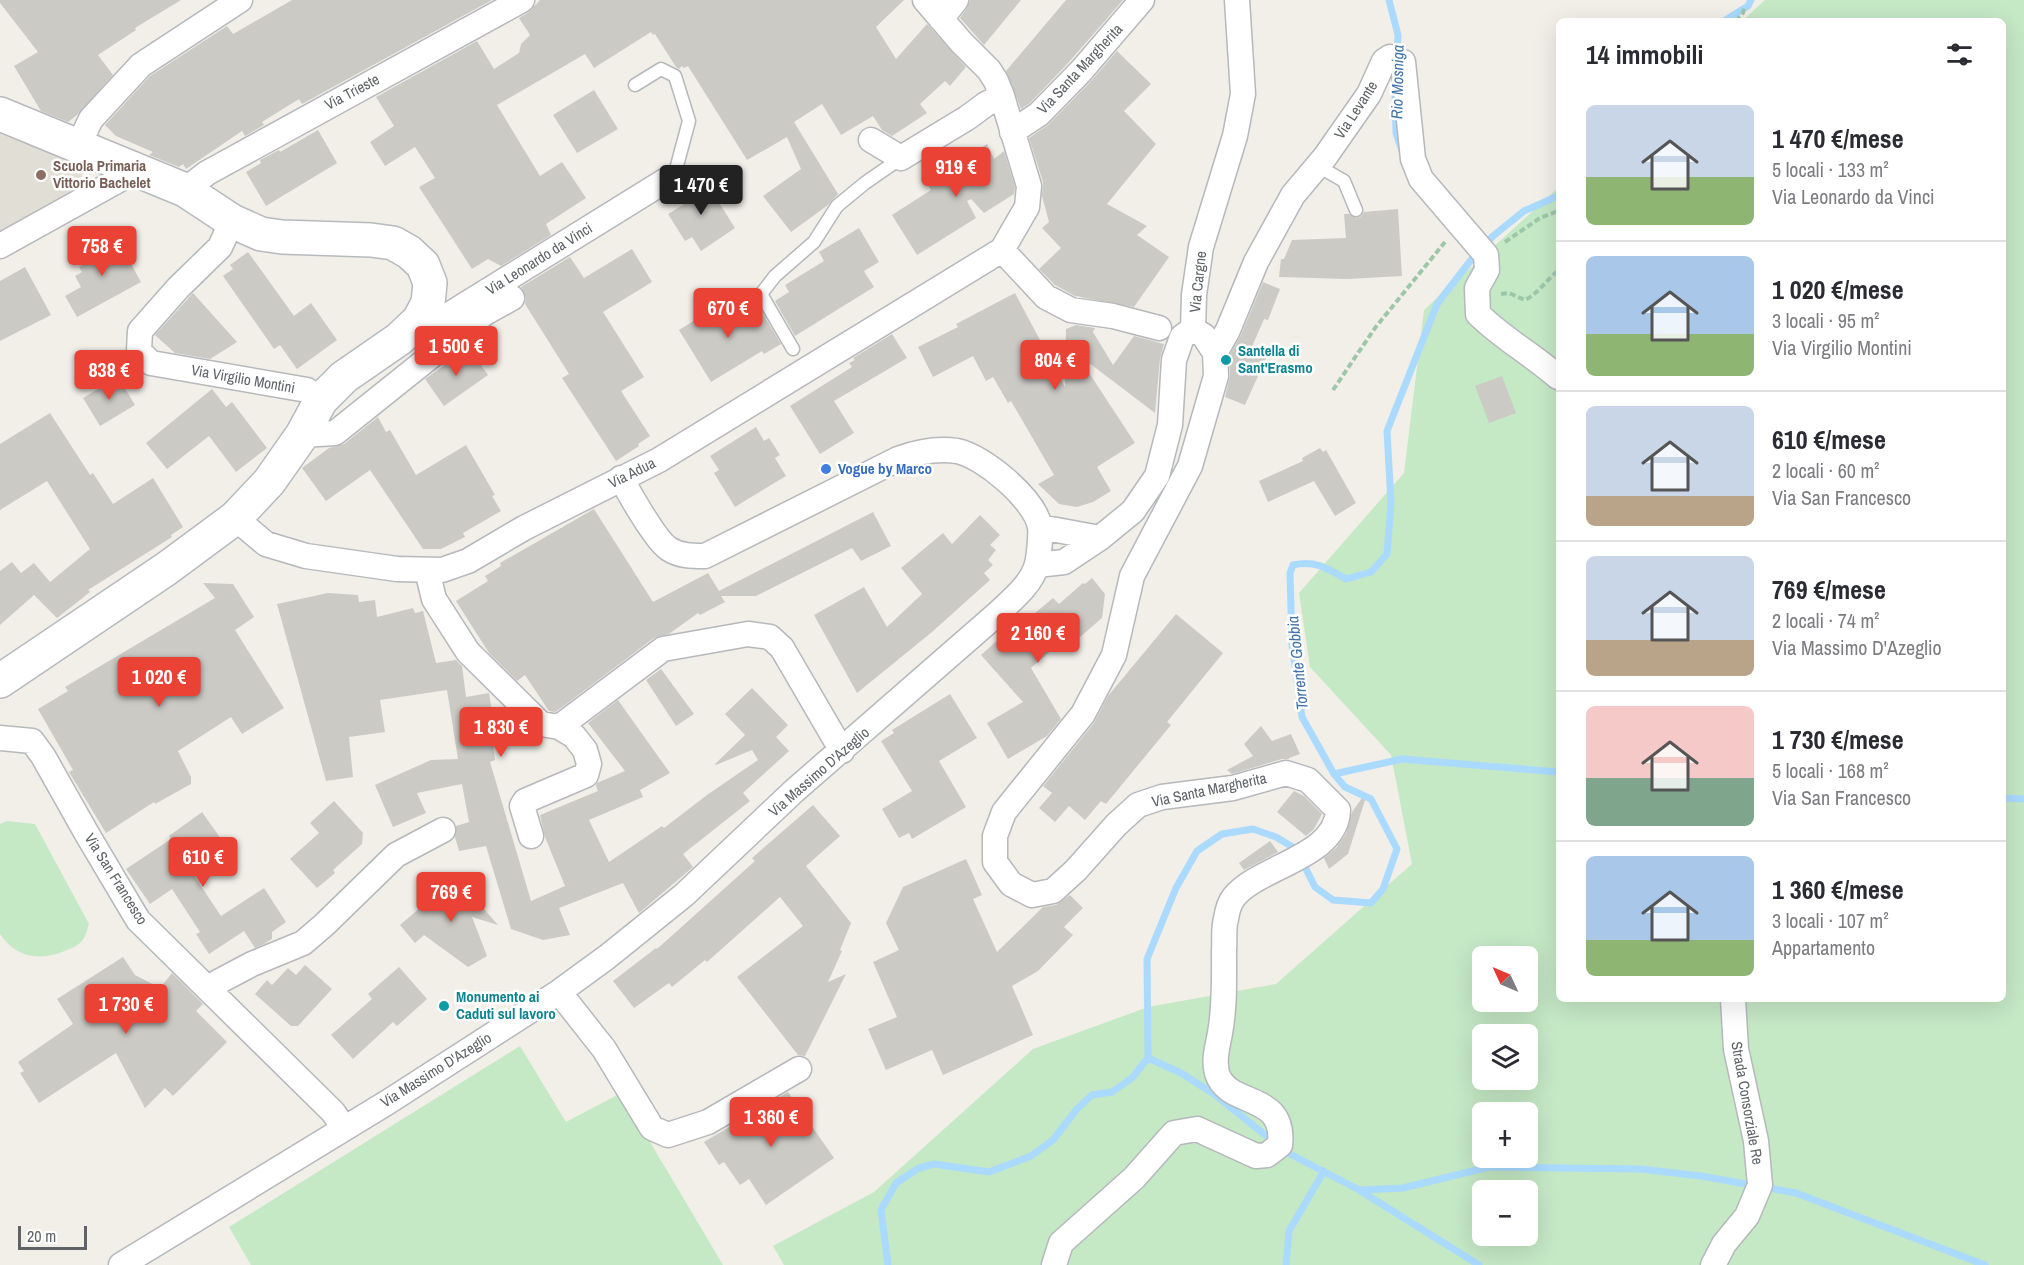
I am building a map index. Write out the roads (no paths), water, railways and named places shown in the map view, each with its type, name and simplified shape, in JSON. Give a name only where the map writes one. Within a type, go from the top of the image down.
[{"type":"main road","points":[[0,114],[185,190],[232,221]]},
{"type":"main road","name":"Via Leonardo da Vinci","points":[[232,221],[261,234],[282,237],[372,240],[393,243],[409,252],[423,265],[430,283],[428,303],[420,320],[407,333],[350,372],[321,400]]},
{"type":"main road","points":[[0,681],[166,569],[235,518],[269,482],[302,435],[321,400]]},
{"type":"street","points":[[78,146],[91,119],[141,65],[240,0]]},
{"type":"street","name":"Via Trieste","points":[[185,190],[207,173],[522,0]]},
{"type":"street","points":[[925,0],[989,70],[1002,96],[1029,186],[1027,207],[1002,250],[1046,297],[1071,310],[1113,315],[1159,328]]},
{"type":"street","points":[[941,19],[956,0]]},
{"type":"street","name":"Via Santa Margherita","points":[[1012,132],[1039,114],[1142,0]]},
{"type":"street","name":"Via Cargne","points":[[1037,565],[1064,562],[1100,538],[1133,511],[1157,476],[1170,425],[1174,360],[1182,337],[1193,330],[1194,295],[1201,247],[1235,135],[1243,94],[1237,0]]},
{"type":"street","name":"Via Levante","points":[[1215,353],[1228,330],[1256,262],[1293,195],[1318,166],[1369,94],[1384,61],[1396,59],[1413,159],[1421,179],[1458,231],[1486,255],[1487,270],[1477,288],[1478,314],[1489,325],[1536,358],[1556,375]]},
{"type":"street","points":[[871,140],[901,158],[1002,96]]},
{"type":"street","points":[[0,246],[135,171]]},
{"type":"street","name":"Via Leonardo da Vinci","points":[[407,333],[447,316],[668,179]]},
{"type":"street","name":"Via Virgilio Montini","points":[[232,221],[220,247],[178,288],[140,331],[139,351],[151,363],[306,390],[321,400]]},
{"type":"street","name":"Via Adua","points":[[235,518],[266,544],[306,556],[397,569],[428,570],[442,570],[468,561],[524,528],[659,460],[1002,250]]},
{"type":"street","points":[[302,435],[335,433],[485,313],[512,298]]},
{"type":"street","points":[[1193,330],[1204,336],[1215,353]]},
{"type":"street","name":"Via Santa Margherita","points":[[1054,1265],[1061,1243],[1134,1178],[1174,1133],[1197,1130],[1256,1156],[1267,1155],[1280,1145],[1281,1132],[1276,1116],[1257,1102],[1229,1089],[1217,1075],[1215,1058],[1221,1029],[1225,921],[1232,898],[1251,882],[1316,847],[1338,822],[1338,810],[1308,780],[1286,773],[1233,788],[1162,797],[1138,805],[1053,891],[1032,895],[1011,884],[995,862],[995,836],[1004,812],[1083,714],[1114,655],[1132,576],[1190,466],[1216,376],[1215,353]]},
{"type":"street","points":[[621,478],[632,499],[666,548],[683,555],[705,556],[898,459],[922,451],[958,451],[988,466],[1013,486],[1031,507],[1040,527],[1100,538]]},
{"type":"street","name":"Via Massimo D'Azeglio","points":[[122,1265],[559,992],[607,957],[684,895],[795,791],[998,614],[1023,589],[1037,565],[1040,527]]},
{"type":"street","points":[[428,570],[435,599],[468,652],[541,724],[559,727],[574,736],[585,750],[589,764],[586,775],[525,801],[522,806],[531,836]]},
{"type":"street","points":[[559,727],[663,649],[748,634],[770,637],[782,648],[842,751]]},
{"type":"street","name":"Via San Francesco","points":[[0,738],[32,741],[44,756],[138,920],[333,1112],[344,1128]]},
{"type":"street","points":[[208,989],[252,964],[303,943],[324,926],[396,855],[443,830]]},
{"type":"street","points":[[559,992],[604,1049],[652,1128],[668,1135],[708,1122],[799,1069]]},
{"type":"street","name":"Strada Consorziale Re","points":[[1713,1265],[1724,1244],[1747,1216],[1760,1185],[1756,1141],[1736,1049],[1733,1002]]},
{"type":"lane","points":[[634,85],[661,69],[675,76],[689,122],[675,172],[668,179]]},
{"type":"lane","points":[[793,349],[761,294],[775,276],[814,242],[837,206],[901,158]]},
{"type":"lane","points":[[1318,166],[1344,181],[1356,210]]},
{"type":"waterway","name":"Rio Mosniga","points":[[1389,0],[1398,35],[1397,56]]},
{"type":"waterway","name":"Torrente Gobbia","points":[[1729,18],[1748,6],[1751,0]]},
{"type":"waterway","name":"Rio Mosniga","points":[[1395,91],[1396,133],[1402,151]]},
{"type":"waterway","name":"Torrente Gobbia","points":[[888,1265],[881,1210],[896,1183],[919,1168],[934,1164],[989,1172],[1031,1156],[1053,1140],[1077,1109],[1092,1095],[1112,1092],[1132,1078],[1148,1058],[1147,959],[1176,888],[1197,851],[1222,834],[1253,829],[1276,837],[1296,849],[1315,887],[1333,900],[1371,903],[1383,889],[1397,849],[1371,799],[1345,787],[1334,774],[1302,717],[1292,644],[1290,573],[1293,565],[1314,564],[1327,568],[1346,579],[1371,572],[1387,554],[1391,503],[1387,431],[1437,304],[1474,256],[1493,236],[1524,211],[1556,197]]},
{"type":"waterway","points":[[1334,774],[1402,759],[1556,772]]},
{"type":"waterway","points":[[2006,798],[2024,799]]},
{"type":"waterway","points":[[1148,1058],[1181,1073],[1214,1094],[1265,1135]]},
{"type":"waterway","points":[[1290,1154],[1359,1190],[1479,1265]]},
{"type":"waterway","points":[[1359,1190],[1403,1188],[1489,1167],[1640,1169],[1701,1176],[1796,1193],[1985,1265]]},
{"type":"waterway","points":[[1286,1265],[1289,1231],[1324,1171]]},
{"type":"place","name":"Scuola Primaria Vittorio Bachelet","points":[[41,175]]},
{"type":"place","name":"Santella di Sant'Erasmo","points":[[1226,360]]},
{"type":"place","name":"Vogue by Marco","points":[[826,469]]},
{"type":"place","name":"Monumento ai Caduti sul lavoro","points":[[444,1006]]}]
